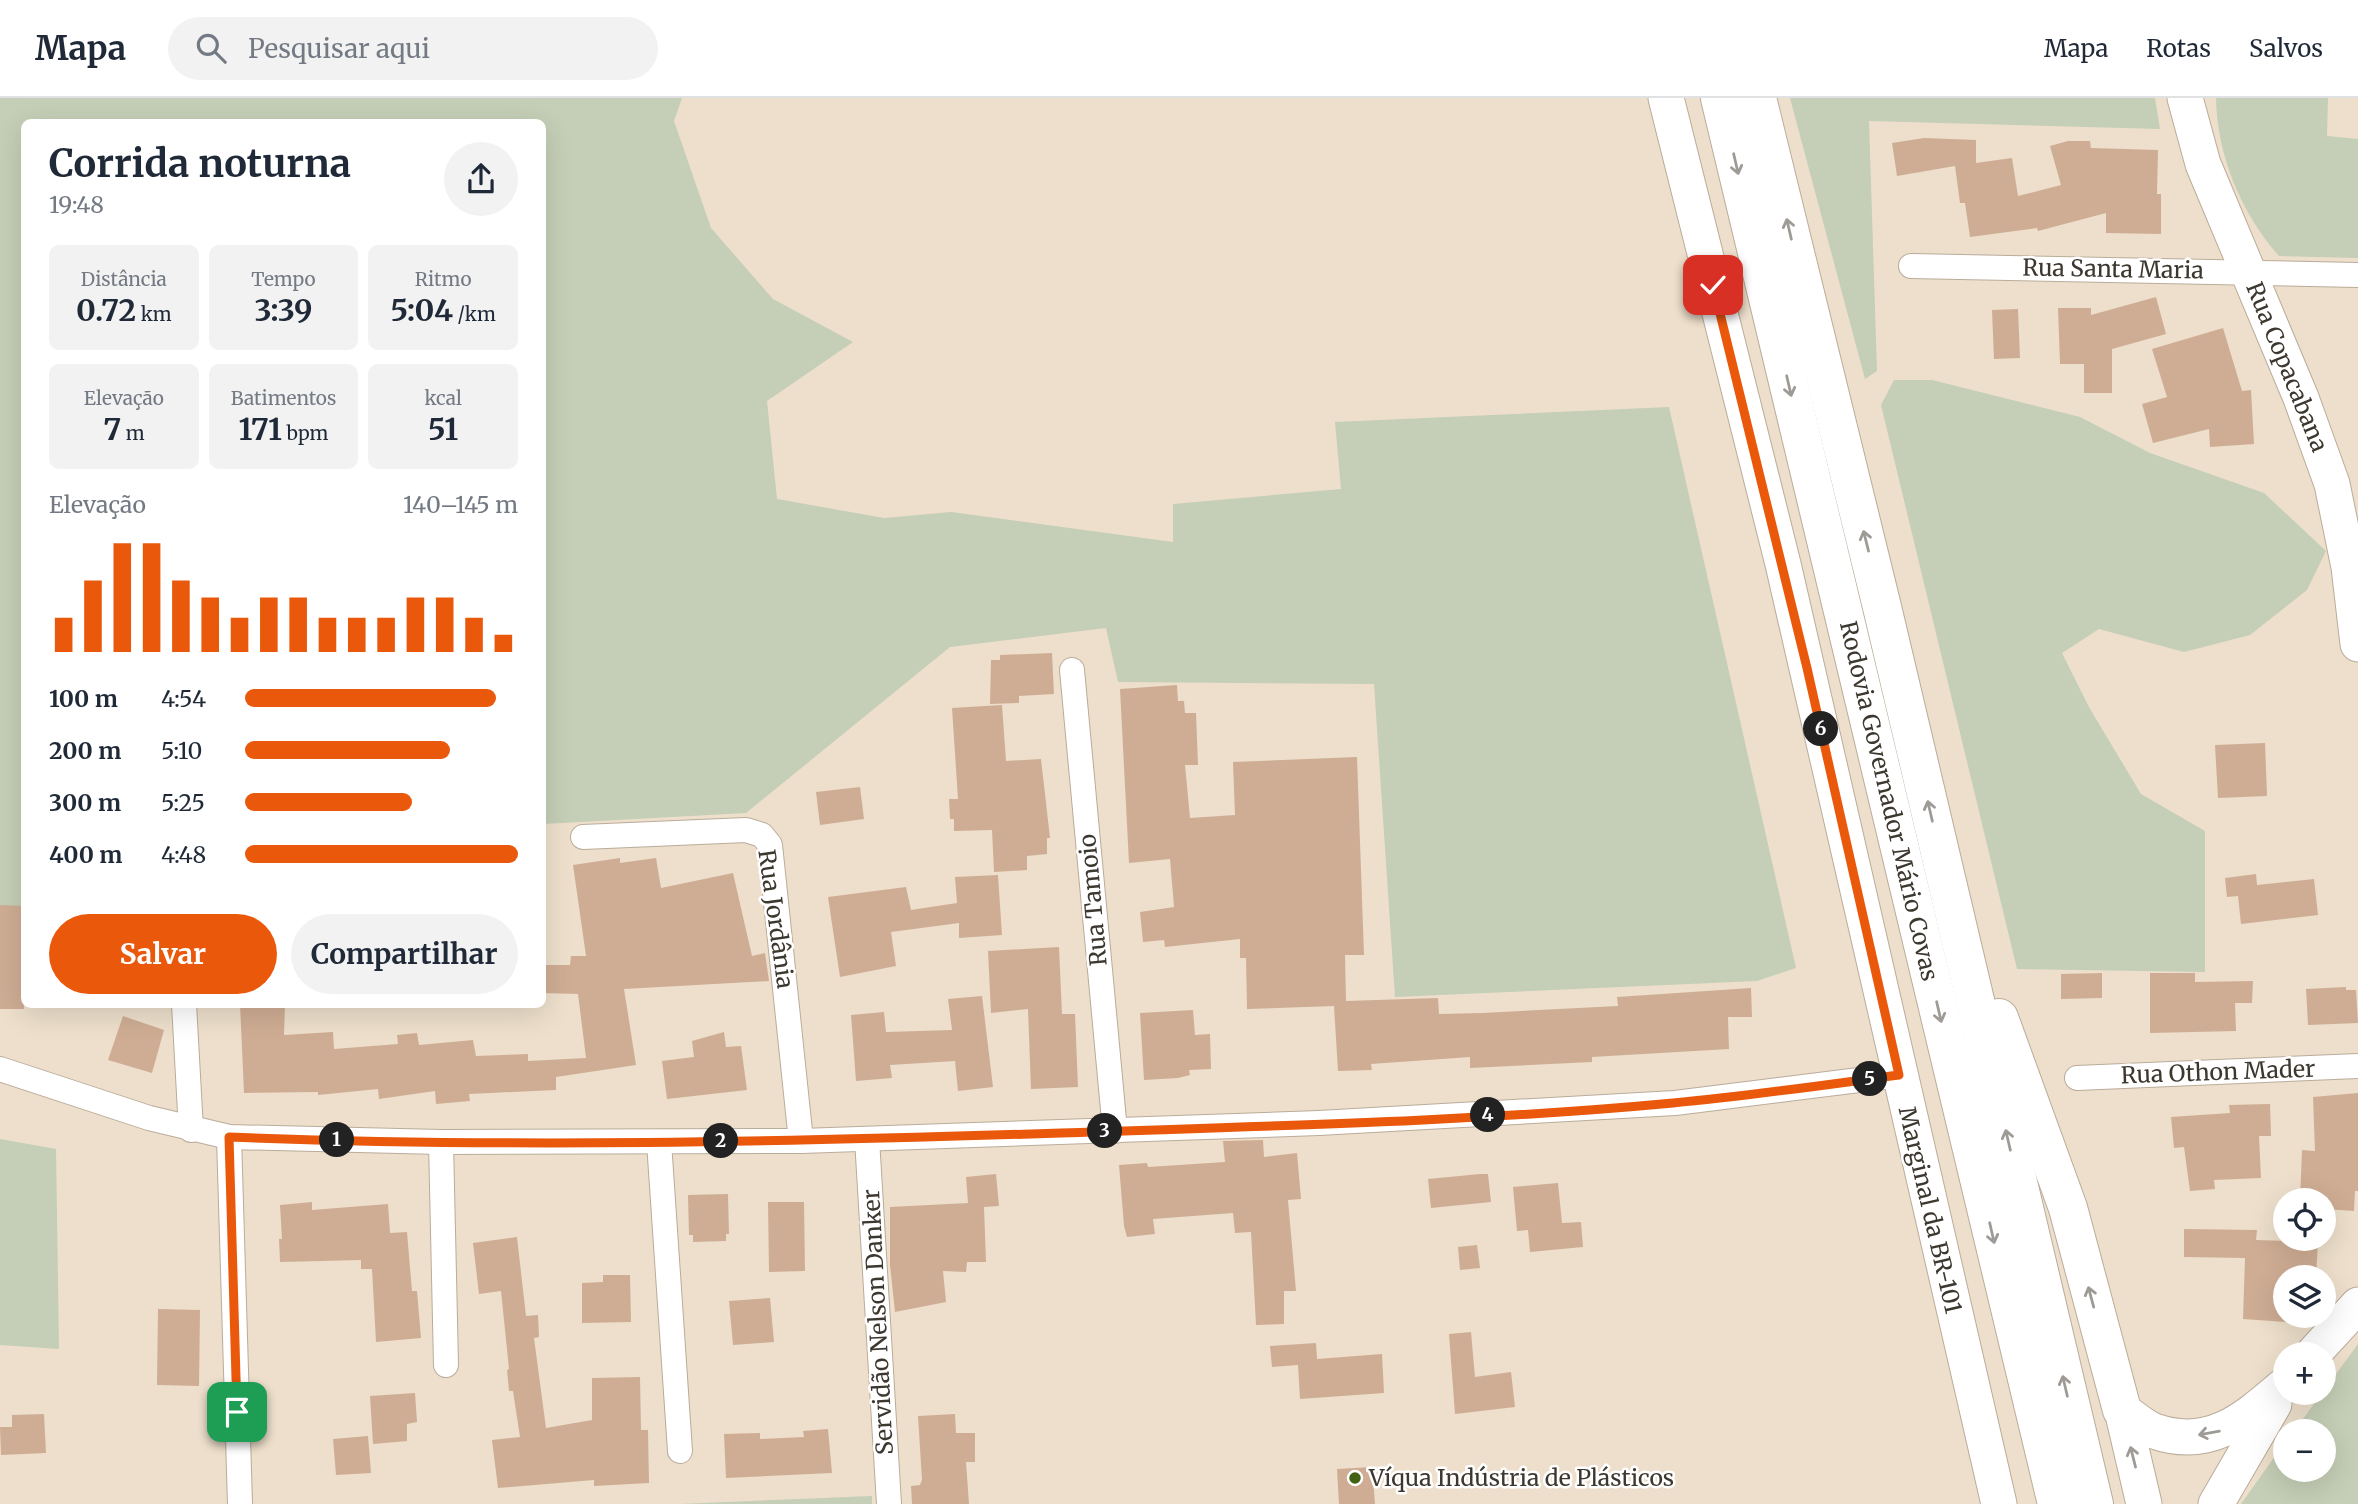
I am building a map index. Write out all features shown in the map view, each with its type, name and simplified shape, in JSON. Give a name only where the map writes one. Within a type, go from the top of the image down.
[{"type":"highway","name":"Rodovia Governador Mário Covas","points":[[1720,98],[2057,1504]]},
{"type":"highway","name":"Rodovia Governador Mário Covas","points":[[1757,98],[2094,1504]]},
{"type":"highway","points":[[1946,878],[2042,1128],[2068,1208],[2122,1410]]},
{"type":"main road","name":"Marginal da BR-101","points":[[1666,98],[1786,577],[1999,1504]]},
{"type":"main road","name":"Rua Copacabana","points":[[2185,98],[2203,164],[2301,398],[2332,484],[2349,567],[2358,644]]},
{"type":"main road","points":[[2324,1342],[2358,1305]]},
{"type":"main road","points":[[2122,1410],[2153,1430],[2185,1436],[2212,1434],[2238,1424],[2273,1395]]},
{"type":"main road","points":[[2216,1504],[2274,1405]]},
{"type":"main road","points":[[2122,1410],[2144,1504]]},
{"type":"street","name":"Rua Santa Maria","points":[[1911,266],[2358,275]]},
{"type":"street","name":"Rua Tamoio","points":[[1072,670],[1115,1131]]},
{"type":"street","name":"Rua Jordânia","points":[[583,837],[746,830],[762,835],[770,845],[801,1141]]},
{"type":"street","points":[[184,1008],[191,1130]]},
{"type":"street","name":"Rua Othon Mader","points":[[2077,1077],[2358,1066]]},
{"type":"street","points":[[0,1069],[191,1130],[229,1137],[441,1142],[801,1141],[1115,1131],[1580,1110],[1675,1103],[1899,1075]]},
{"type":"street","points":[[229,1137],[240,1504]]},
{"type":"street","name":"Servidão Nelson Danker","points":[[867,1139],[889,1504]]},
{"type":"street","points":[[441,1142],[446,1365]]},
{"type":"street","points":[[659,1142],[680,1451]]},
{"type":"green space","points":[[0,98],[682,98],[674,121],[711,228],[773,299],[853,342],[767,401],[777,499],[884,518],[951,512],[1173,542],[1173,504],[1341,489],[1335,422],[1669,407],[1796,968],[1757,981],[1395,997],[1374,684],[1118,682],[1106,628],[950,647],[746,813],[546,824],[546,119],[21,119],[21,908],[0,912]]},
{"type":"green space","points":[[1790,98],[2155,98],[2160,129],[1869,121],[1877,371],[1865,379]]},
{"type":"green space","points":[[2216,98],[2328,98],[2327,136],[2358,139],[2358,258],[2279,256],[2253,221],[2226,162],[2217,119]]},
{"type":"green space","points":[[1894,380],[1932,380],[2080,417],[2150,453],[2264,493],[2326,551],[2307,590],[2250,635],[2184,652],[2099,629],[2062,653],[2090,709],[2141,794],[2205,831],[2205,972],[2017,969],[1881,405]]},
{"type":"green space","points":[[0,1139],[56,1149],[59,1349],[0,1345]]},
{"type":"green space","points":[[2358,1344],[2358,1504],[2241,1504],[2273,1459],[2273,1482],[2336,1482],[2336,1419],[2303,1419],[2313,1405],[2336,1405],[2336,1374]]},
{"type":"green space","points":[[872,1496],[872,1504],[680,1504]]},
{"type":"building","points":[[1924,138],[1976,140],[1976,163],[2012,158],[2018,196],[2061,185],[2050,146],[2068,141],[2090,141],[2091,148],[2158,150],[2157,194],[2161,194],[2161,234],[2106,233],[2106,213],[2038,231],[2037,228],[1970,237],[1965,203],[1960,203],[1955,166],[1897,176],[1892,143]]},
{"type":"building","points":[[2156,297],[2166,334],[2112,349],[2112,393],[2084,393],[2084,364],[2060,364],[2058,308],[2091,308],[2091,315]]},
{"type":"building","points":[[2018,309],[2020,358],[1994,359],[1992,310]]},
{"type":"building","points":[[2223,328],[2242,391],[2251,390],[2254,444],[2210,447],[2209,429],[2153,443],[2142,404],[2167,397],[2152,349]]},
{"type":"building","points":[[1052,653],[1054,694],[1019,696],[1019,703],[990,704],[991,660],[1000,660],[1000,655]]},
{"type":"building","points":[[1177,685],[1178,701],[1184,701],[1185,713],[1196,713],[1198,765],[1185,765],[1190,818],[1235,815],[1233,762],[1357,757],[1364,955],[1345,955],[1346,1001],[1438,998],[1439,1014],[1482,1013],[1618,1006],[1617,997],[1751,988],[1752,1017],[1728,1017],[1729,1049],[1592,1057],[1592,1062],[1470,1068],[1470,1057],[1371,1064],[1372,1070],[1338,1071],[1334,1006],[1247,1009],[1246,958],[1240,958],[1240,939],[1165,947],[1164,940],[1143,942],[1140,912],[1174,907],[1170,859],[1129,863],[1120,689]]},
{"type":"building","points":[[1002,705],[1006,761],[1041,759],[1050,838],[1047,838],[1047,854],[1027,856],[1027,870],[994,872],[992,830],[954,831],[954,819],[950,819],[949,799],[958,799],[952,708]]},
{"type":"building","points":[[2265,743],[2267,796],[2218,798],[2215,745]]},
{"type":"building","points":[[860,787],[864,819],[820,825],[816,792]]},
{"type":"building","points":[[620,858],[620,863],[656,858],[661,888],[733,873],[752,956],[765,953],[769,981],[624,989],[636,1065],[556,1077],[556,1090],[469,1094],[470,1101],[436,1104],[435,1091],[379,1099],[378,1089],[318,1095],[318,1092],[244,1093],[240,1008],[285,1008],[284,1035],[333,1032],[334,1049],[398,1044],[397,1035],[417,1033],[419,1045],[473,1040],[476,1056],[528,1054],[528,1061],[586,1058],[578,994],[546,993],[546,965],[570,965],[571,956],[586,956],[573,865]]},
{"type":"building","points":[[2256,874],[2257,885],[2314,879],[2318,915],[2241,924],[2238,896],[2227,897],[2225,878]]},
{"type":"building","points":[[998,875],[1002,935],[959,938],[959,923],[891,932],[896,966],[840,977],[828,897],[906,887],[911,910],[957,903],[955,877]]},
{"type":"building","points":[[0,905],[21,906],[21,1008],[24,1009],[0,1009]]},
{"type":"building","points":[[1059,947],[1062,1014],[1075,1014],[1078,1087],[1031,1089],[1028,1009],[991,1013],[988,951]]},
{"type":"building","points":[[2102,973],[2102,998],[2061,999],[2061,974]]},
{"type":"building","points":[[2150,973],[2195,973],[2195,982],[2253,981],[2252,1003],[2235,1003],[2236,1031],[2150,1033]]},
{"type":"building","points":[[2346,987],[2346,990],[2356,990],[2358,1023],[2308,1025],[2306,989]]},
{"type":"building","points":[[982,996],[993,1087],[958,1091],[955,1061],[890,1065],[892,1078],[856,1081],[851,1015],[884,1012],[886,1032],[952,1030],[948,999]]},
{"type":"building","points":[[1193,1010],[1195,1035],[1210,1034],[1211,1069],[1189,1070],[1190,1075],[1178,1078],[1144,1080],[1140,1013]]},
{"type":"building","points":[[123,1016],[164,1030],[152,1073],[108,1060]]},
{"type":"building","points":[[724,1032],[726,1047],[741,1046],[747,1090],[667,1099],[662,1061],[694,1057],[692,1041]]},
{"type":"building","points":[[2358,1093],[2358,1191],[2355,1191],[2354,1211],[2336,1210],[2336,1188],[2300,1188],[2302,1150],[2315,1151],[2313,1097]]},
{"type":"building","points":[[2270,1104],[2271,1136],[2259,1136],[2261,1178],[2214,1180],[2215,1189],[2190,1191],[2184,1147],[2174,1148],[2171,1117],[2230,1113],[2229,1105]]},
{"type":"building","points":[[1263,1140],[1264,1157],[1297,1153],[1301,1199],[1288,1200],[1296,1291],[1284,1291],[1284,1324],[1256,1325],[1251,1232],[1235,1233],[1233,1213],[1153,1219],[1155,1234],[1127,1237],[1124,1226],[1119,1165],[1147,1163],[1148,1167],[1225,1162],[1223,1141]]},
{"type":"building","points":[[996,1174],[999,1206],[984,1207],[986,1262],[967,1262],[966,1272],[943,1271],[946,1302],[895,1312],[890,1265],[890,1207],[968,1203],[966,1177]]},
{"type":"building","points":[[1488,1174],[1491,1202],[1431,1208],[1428,1179]]},
{"type":"building","points":[[1558,1183],[1562,1223],[1581,1222],[1583,1247],[1530,1252],[1528,1230],[1517,1231],[1513,1187]]},
{"type":"building","points":[[728,1194],[729,1234],[726,1234],[726,1241],[693,1242],[693,1235],[689,1235],[688,1195]]},
{"type":"building","points":[[312,1202],[312,1210],[388,1204],[390,1233],[407,1232],[412,1291],[417,1291],[421,1338],[376,1342],[372,1269],[361,1269],[361,1260],[280,1262],[280,1205]]},
{"type":"building","points":[[768,1202],[804,1202],[805,1271],[769,1272]]},
{"type":"building","points":[[2184,1229],[2257,1230],[2256,1240],[2273,1241],[2273,1251],[2318,1251],[2317,1265],[2273,1265],[2273,1321],[2243,1319],[2245,1258],[2184,1257]]},
{"type":"building","points":[[517,1237],[526,1316],[538,1315],[539,1337],[534,1338],[546,1428],[592,1420],[592,1378],[640,1377],[641,1430],[648,1430],[649,1483],[594,1486],[594,1480],[498,1488],[492,1440],[520,1437],[513,1391],[509,1391],[501,1291],[479,1294],[473,1243]]},
{"type":"building","points":[[1477,1245],[1480,1268],[1460,1270],[1458,1247]]},
{"type":"building","points":[[603,1275],[630,1275],[631,1322],[582,1323],[582,1283],[603,1282]]},
{"type":"building","points":[[770,1298],[774,1342],[733,1345],[729,1301]]},
{"type":"building","points":[[158,1309],[200,1310],[199,1386],[157,1385]]},
{"type":"building","points":[[1471,1332],[1475,1377],[1511,1372],[1515,1407],[1455,1414],[1449,1334]]},
{"type":"building","points":[[1316,1343],[1317,1359],[1382,1354],[1384,1393],[1300,1399],[1298,1365],[1272,1367],[1270,1346]]},
{"type":"building","points":[[415,1393],[417,1422],[407,1424],[407,1441],[373,1444],[370,1396]]},
{"type":"building","points":[[44,1414],[46,1453],[1,1455],[0,1427],[12,1427],[12,1415]]},
{"type":"building","points":[[955,1414],[956,1433],[975,1433],[975,1462],[966,1462],[969,1504],[912,1504],[911,1486],[920,1485],[922,1480],[918,1416]]},
{"type":"building","points":[[828,1429],[832,1473],[726,1478],[724,1434],[760,1433],[760,1439],[804,1437],[803,1431]]},
{"type":"building","points":[[368,1436],[371,1473],[336,1475],[333,1439]]},
{"type":"building","points":[[1372,1467],[1375,1504],[1339,1504],[1337,1469]]},
{"type":"place","name":"Víqua Indústria de Plásticos","points":[[1355,1478]]},
{"type":"route","points":[[237,1412],[229,1137],[441,1142],[801,1141],[1115,1131],[1553,1112],[1675,1103],[1899,1075],[1783,564],[1713,285]]}]
